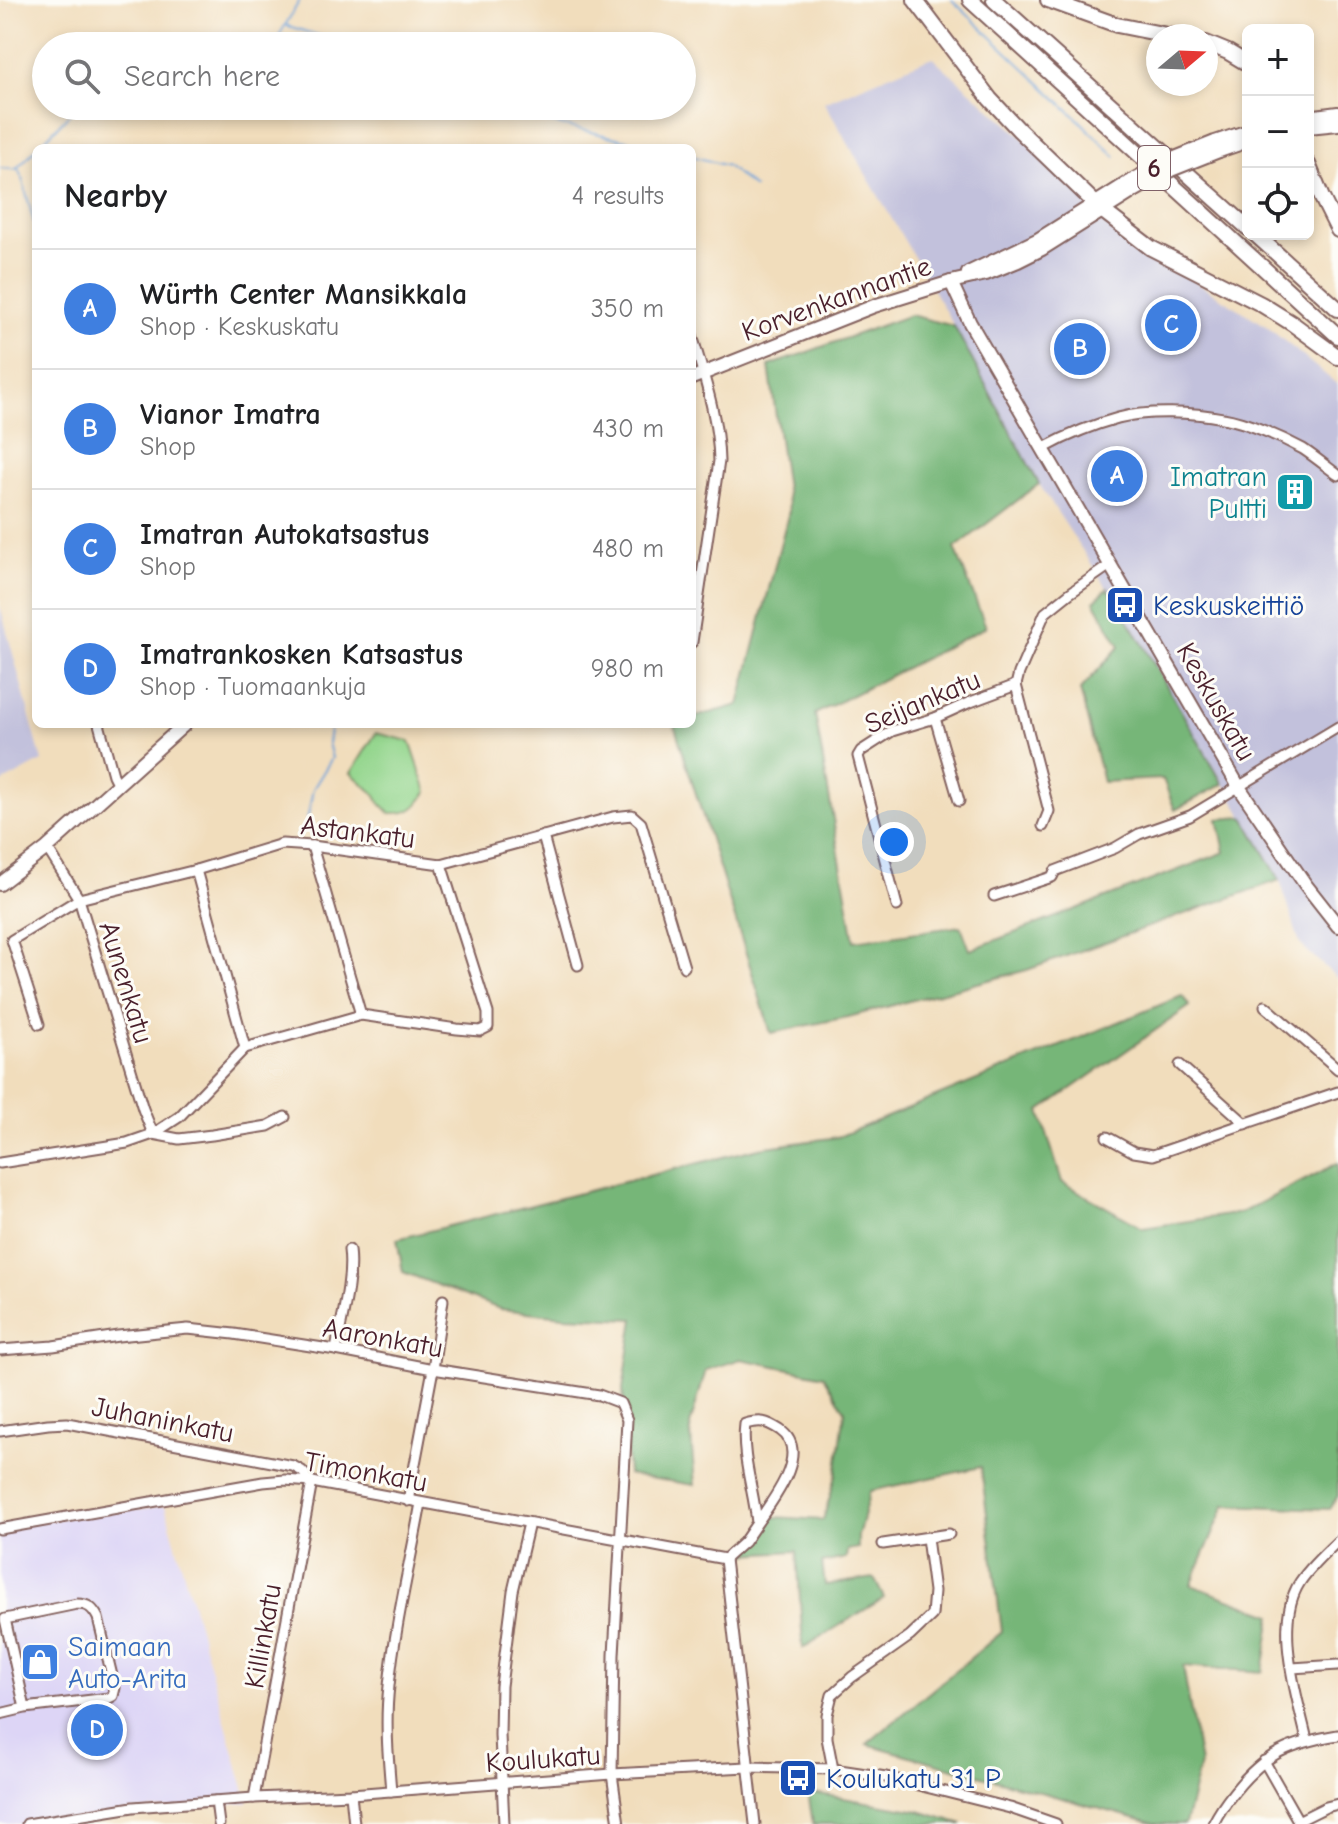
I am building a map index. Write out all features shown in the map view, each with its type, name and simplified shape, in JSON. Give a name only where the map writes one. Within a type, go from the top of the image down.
[{"type":"highway","points":[[915,0],[990,99],[1098,207],[1151,248],[1261,304],[1338,357]]},
{"type":"highway","name":"6","points":[[970,0],[1338,336]]},
{"type":"highway","name":"6","points":[[994,0],[1242,223]]},
{"type":"highway","points":[[1048,0],[1117,25],[1146,31]]},
{"type":"highway","points":[[1218,48],[1242,60]]},
{"type":"highway","points":[[1309,168],[1338,230]]},
{"type":"highway","points":[[1262,240],[1338,309]]},
{"type":"main road","points":[[1314,116],[1338,113]]},
{"type":"main road","points":[[1314,126],[1338,124]]},
{"type":"main road","name":"Korvenkannantie","points":[[698,375],[874,306],[951,282],[1037,240],[1131,186],[1171,170],[1242,134]]},
{"type":"main road","name":"Korvenkannantie","points":[[1217,146],[1242,142]]},
{"type":"main road","name":"Keskuskatu","points":[[951,282],[970,323],[1239,787],[1305,884],[1338,926]]},
{"type":"main road","points":[[0,884],[47,848],[181,728]]},
{"type":"street","points":[[696,615],[719,461],[718,433],[698,375]]},
{"type":"street","points":[[1044,448],[1080,430],[1134,415],[1224,418],[1303,450],[1338,475]]},
{"type":"street","points":[[1043,826],[1049,811],[1016,685],[1019,673],[1045,613],[1110,565]]},
{"type":"street","name":"Seijankatu","points":[[897,906],[858,756],[892,731],[935,718],[1016,685]]},
{"type":"street","points":[[935,718],[959,801]]},
{"type":"street","points":[[994,896],[1052,877],[1055,871],[1115,848],[1139,834],[1190,816],[1338,727]]},
{"type":"street","points":[[100,728],[118,785]]},
{"type":"street","name":"Astankatu","points":[[39,1024],[12,940],[79,899],[196,870],[282,844],[441,864],[613,817],[632,815],[641,823],[684,967]]},
{"type":"street","points":[[543,836],[578,965]]},
{"type":"street","points":[[312,846],[361,1015]]},
{"type":"street","name":"Aunenkatu","points":[[47,848],[79,899],[153,1134]]},
{"type":"street","points":[[0,1163],[127,1143],[153,1134],[179,1117],[245,1048],[361,1015],[480,1031],[488,1027],[488,1013],[441,864]]},
{"type":"street","points":[[196,870],[245,1048]]},
{"type":"street","points":[[1265,1006],[1338,1069]]},
{"type":"street","points":[[1180,1065],[1246,1124]]},
{"type":"street","points":[[1107,1137],[1134,1152],[1153,1155],[1338,1092]]},
{"type":"street","points":[[153,1134],[179,1139],[201,1137],[268,1126],[285,1117]]},
{"type":"street","points":[[336,1350],[345,1301],[349,1250]]},
{"type":"street","points":[[408,1501],[443,1300]]},
{"type":"street","name":"Aaronkatu","points":[[0,1350],[188,1329],[336,1350],[599,1395],[620,1403],[627,1420],[620,1540]]},
{"type":"street","points":[[755,1824],[725,1559],[744,1542],[757,1523],[783,1484],[793,1454],[787,1436],[759,1420],[745,1424],[743,1440],[757,1523]]},
{"type":"street","name":"Juhaninkatu","points":[[0,1431],[67,1423],[293,1466],[312,1482]]},
{"type":"street","name":"Timonkatu","points":[[0,1529],[285,1480],[312,1482],[725,1559]]},
{"type":"street","name":"Killinkatu","points":[[254,1798],[312,1482]]},
{"type":"street","points":[[391,1791],[388,1688],[421,1503]]},
{"type":"street","points":[[504,1824],[501,1686],[513,1591],[529,1523]]},
{"type":"street","points":[[883,1544],[949,1534]]},
{"type":"street","points":[[833,1769],[827,1738],[827,1715],[832,1695],[910,1636],[932,1615],[934,1591],[927,1538]]},
{"type":"street","points":[[619,1824],[612,1774],[620,1540]]},
{"type":"street","points":[[1307,1740],[1287,1631],[1292,1596],[1301,1580],[1338,1541]]},
{"type":"street","points":[[0,1714],[113,1696],[113,1678],[93,1609],[77,1604],[5,1619],[25,1708]]},
{"type":"street","points":[[1292,1668],[1338,1665]]},
{"type":"street","points":[[1213,1824],[1229,1798],[1251,1771],[1264,1761],[1307,1740],[1338,1735]]},
{"type":"street","points":[[1264,1761],[1299,1822],[1338,1804]]},
{"type":"street","name":"Koulukatu","points":[[27,1824],[133,1807],[747,1767],[833,1769],[886,1777],[1010,1808],[1056,1824]]},
{"type":"street","points":[[351,1794],[354,1824]]},
{"type":"street","points":[[216,1801],[219,1824]]},
{"type":"shaded area","points":[[932,57],[1159,259],[1266,326],[1338,385],[1338,979],[1300,944],[1280,880],[1134,629],[1039,484],[954,326],[824,102]]},
{"type":"shaded area","points":[[0,606],[42,761],[0,784]]},
{"type":"shaded area","points":[[165,1506],[248,1803],[130,1811],[51,1824],[0,1824],[0,1526]]},
{"type":"green space","points":[[910,315],[954,326],[1039,484],[955,548],[986,627],[815,714],[854,941],[961,926],[970,950],[1225,852],[1218,819],[1244,817],[1280,880],[1027,970],[852,1016],[771,1033],[675,728],[696,728],[696,717],[739,705],[789,511],[769,366]]},
{"type":"green space","points":[[1108,588],[1223,784],[1175,810],[1163,779],[1103,782],[1080,690],[1120,646],[1094,601]]},
{"type":"green space","points":[[376,733],[410,741],[427,792],[416,806],[403,813],[390,813],[376,795],[351,773]]},
{"type":"green space","points":[[1182,996],[1190,1006],[1040,1111],[1062,1182],[1143,1228],[1241,1213],[1338,1163],[1338,1496],[1329,1509],[1225,1505],[1191,1585],[1272,1615],[1263,1672],[1183,1666],[1200,1764],[1185,1824],[1155,1824],[867,1744],[1002,1632],[981,1467],[870,1491],[858,1536],[858,1548],[847,1550],[846,1558],[822,1563],[825,1585],[874,1578],[884,1598],[803,1648],[797,1551],[741,1554],[774,1517],[823,1520],[836,1476],[845,1411],[824,1376],[741,1359],[706,1370],[690,1425],[695,1485],[628,1475],[623,1389],[634,1319],[500,1309],[403,1272],[397,1239],[759,1148],[838,1137]]},
{"type":"green space","points":[[808,1792],[919,1811],[963,1824],[813,1824]]},
{"type":"waterway","points":[[281,32],[300,0]]},
{"type":"waterway","points":[[952,0],[1116,157]]},
{"type":"waterway","points":[[285,25],[307,32]]},
{"type":"waterway","points":[[41,144],[64,120]]},
{"type":"waterway","points":[[539,120],[643,144]]},
{"type":"waterway","points":[[16,169],[32,153]]},
{"type":"waterway","points":[[696,157],[727,166],[754,188]]},
{"type":"waterway","points":[[0,168],[20,170],[32,215]]},
{"type":"waterway","points":[[306,826],[313,789],[332,758],[328,743],[330,728]]},
{"type":"place","name":"Imatran Autokatsastus","points":[[1171,325]]},
{"type":"place","name":"Vianor Imatra","points":[[1080,349]]},
{"type":"place","name":"Würth Center Mansikkala","points":[[1117,476]]},
{"type":"place","name":"Imatran Pultti","points":[[1295,492]]},
{"type":"place","name":"Keskuskeittiö","points":[[1125,605]]},
{"type":"place","name":"Saimaan Auto-Arita","points":[[40,1662]]},
{"type":"place","name":"Imatrankosken Katsastus","points":[[97,1730]]},
{"type":"place","name":"Koulukatu 31 P","points":[[798,1778]]}]
